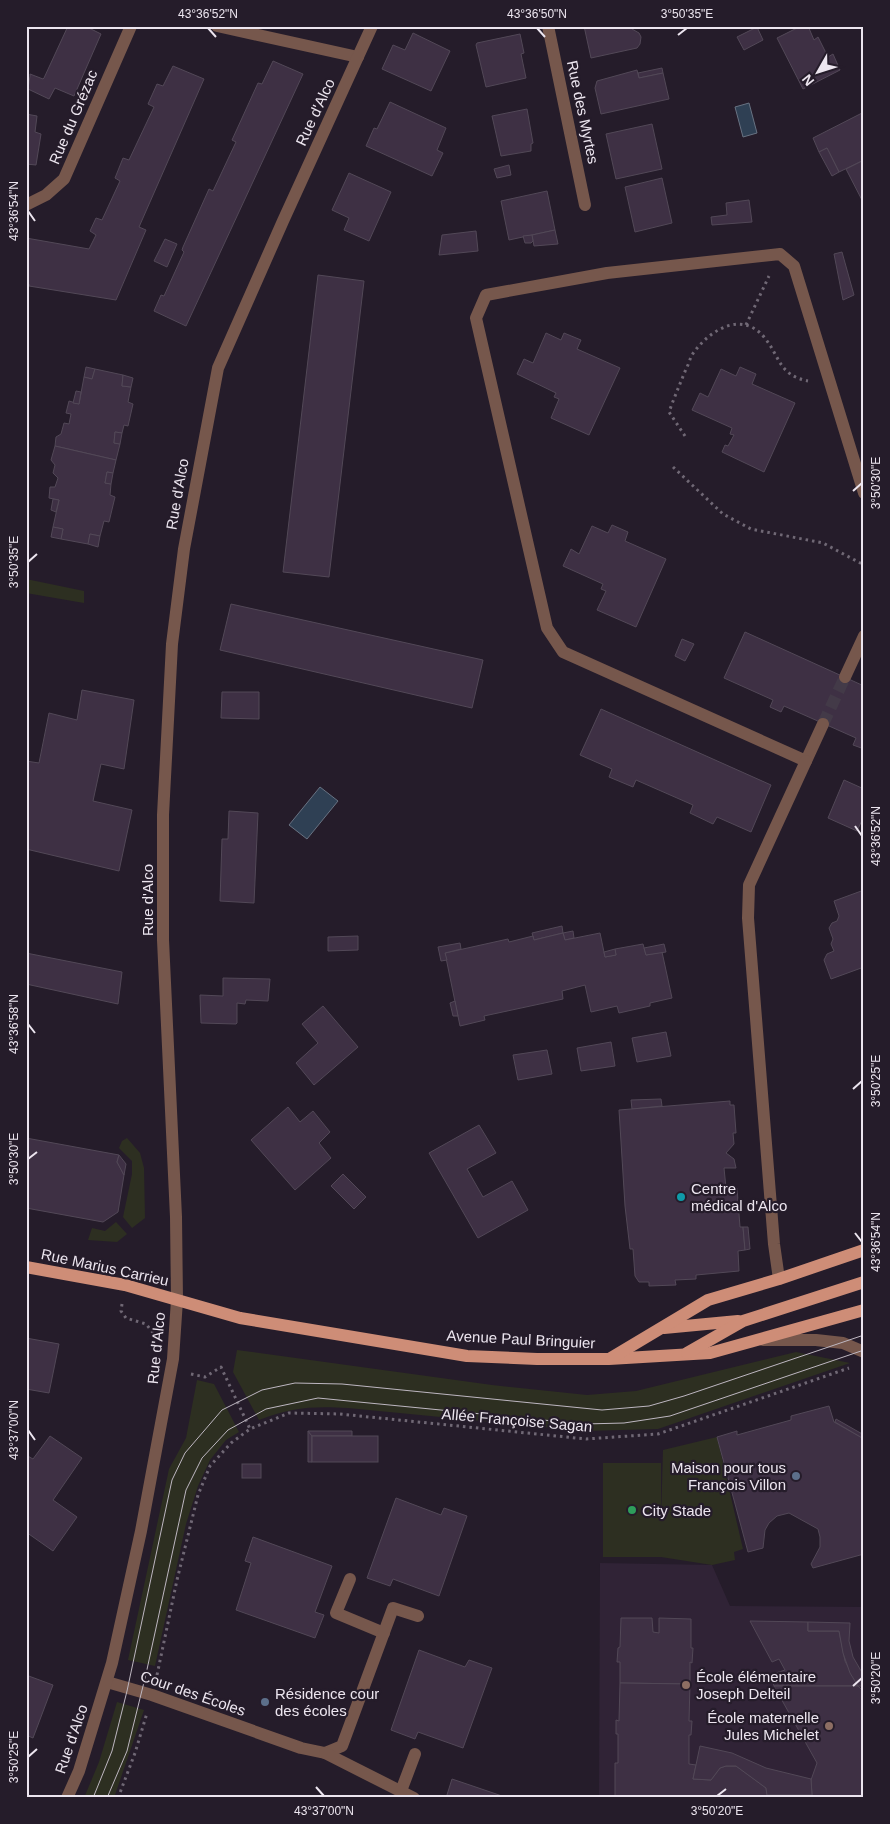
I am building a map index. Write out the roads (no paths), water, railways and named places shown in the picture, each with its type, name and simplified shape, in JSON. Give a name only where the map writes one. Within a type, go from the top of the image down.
[{"type":"main road","points":[[609,1359],[708,1300],[779,1279],[864,1250]]},
{"type":"main road","name":"Rue Marius Carrieu","points":[[26,1267],[125,1285],[176,1300]]},
{"type":"main road","points":[[683,1355],[743,1321],[864,1282]]},
{"type":"main road","name":"Avenue Paul Bringuier","points":[[176,1300],[240,1318],[467,1356],[538,1359],[609,1359],[710,1352],[864,1310]]},
{"type":"main road","points":[[660,1329],[743,1321]]},
{"type":"street","name":"Rue du Grézac","points":[[26,205],[46,195],[64,179],[131,26]]},
{"type":"street","points":[[217,26],[358,57]]},
{"type":"street","name":"Rue d'Alco","points":[[67,1798],[78,1771],[107,1682],[141,1531],[173,1359],[176,1300],[176,1212],[164,940],[163,815],[172,644],[184,548],[218,368],[372,26]]},
{"type":"street","name":"Rue des Myrtes","points":[[548,26],[585,205]]},
{"type":"street","points":[[806,760],[563,652],[547,628],[476,318],[486,295],[607,273],[780,254],[794,266],[864,493]]},
{"type":"street","points":[[845,677],[864,636]]},
{"type":"street","points":[[779,1279],[774,1244],[749,932],[750,885],[823,724]]},
{"type":"street","points":[[756,1340],[816,1340],[843,1343],[864,1352]]},
{"type":"street","points":[[350,1579],[336,1613],[384,1634]]},
{"type":"street","points":[[325,1753],[342,1746],[393,1608],[418,1616]]},
{"type":"street","name":"Cour des Écoles","points":[[107,1682],[152,1695],[301,1748],[325,1753],[414,1798]]},
{"type":"street","points":[[401,1791],[415,1754]]},
{"type":"water","points":[[749,103],[757,133],[743,137],[735,107]]},
{"type":"water","points":[[320,787],[338,801],[307,839],[289,825]]},
{"type":"tunnel","points":[[823,724],[845,677]]},
{"type":"tram line","points":[[93,1798],[112,1751],[127,1691],[172,1480],[185,1453],[222,1410],[262,1390],[295,1383],[342,1384],[602,1410],[649,1406],[864,1335]]},
{"type":"tram line","points":[[107,1798],[127,1751],[146,1674],[186,1490],[202,1458],[228,1430],[266,1409],[318,1398],[584,1424],[624,1423],[670,1416],[864,1350]]},
{"type":"place","name":"Centre médical d'Alco","points":[[681,1197]]},
{"type":"place","name":"Maison pour tous François Villon","points":[[796,1476]]},
{"type":"place","name":"City Stade","points":[[632,1510]]},
{"type":"place","name":"École élémentaire Joseph Delteil","points":[[686,1685]]},
{"type":"place","name":"Résidence cour des écoles","points":[[265,1702]]},
{"type":"place","name":"École maternelle Jules Michelet","points":[[829,1726]]}]
